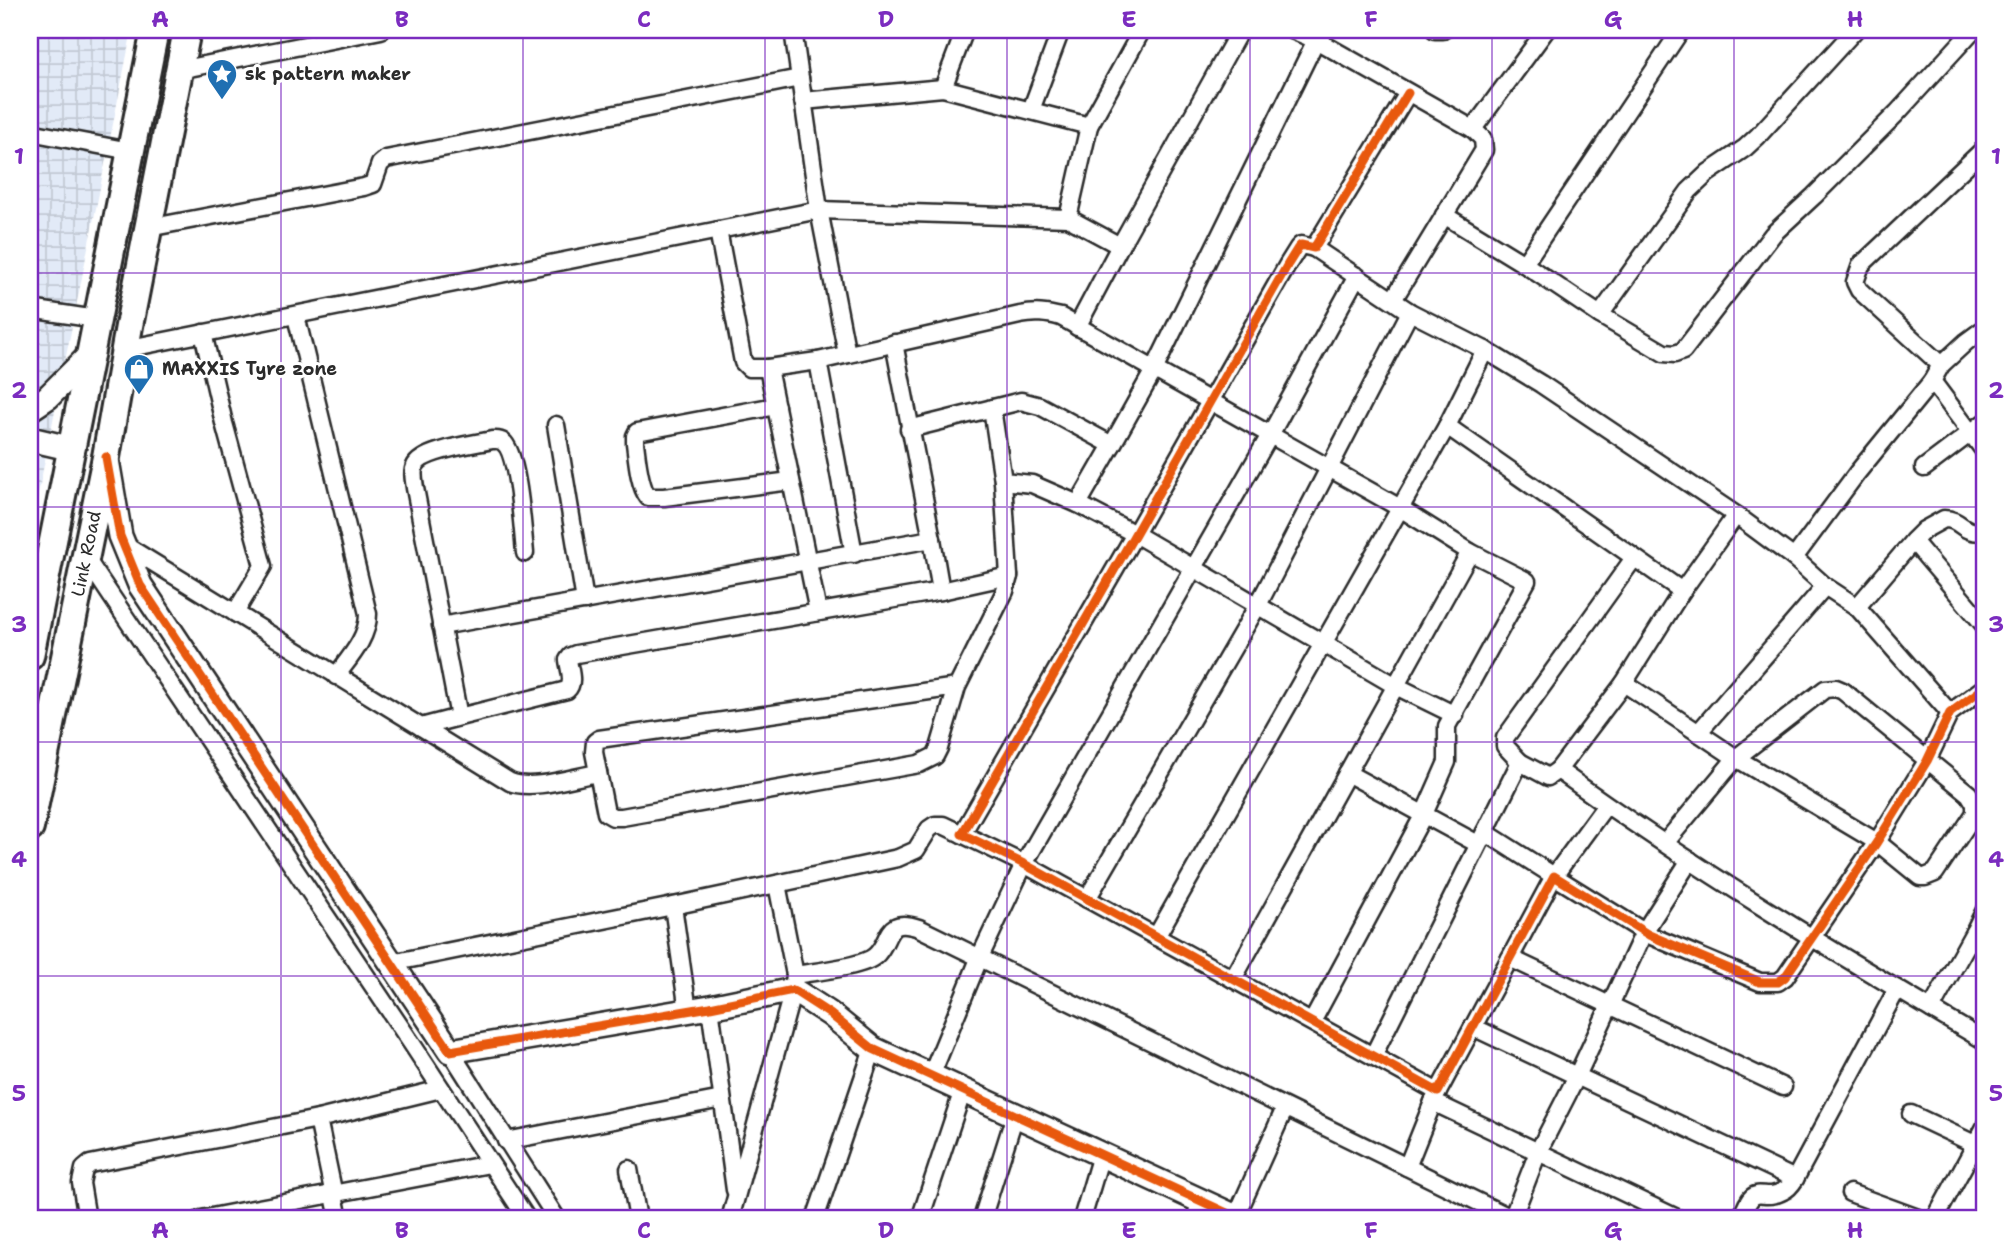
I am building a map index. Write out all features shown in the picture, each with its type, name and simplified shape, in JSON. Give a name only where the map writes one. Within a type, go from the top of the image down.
[{"type":"main road","name":"Link Road","points":[[30,656],[155,30]]},
{"type":"main road","name":"Link Road","points":[[30,828],[106,457],[187,30]]},
{"type":"street","points":[[179,71],[381,30]]},
{"type":"street","points":[[793,30],[819,210],[847,354]]},
{"type":"street","points":[[943,88],[965,30]]},
{"type":"street","points":[[1031,110],[1061,30]]},
{"type":"street","points":[[1068,219],[1089,126],[1142,30]]},
{"type":"street","points":[[1077,327],[1240,30]]},
{"type":"street","points":[[1292,30],[1320,35],[1408,93],[1473,129],[1483,139],[1484,150],[1393,300]]},
{"type":"street","points":[[1435,30],[1443,30]]},
{"type":"street","points":[[1473,129],[1546,30]]},
{"type":"street","points":[[1524,264],[1681,30]]},
{"type":"street","points":[[1600,315],[1689,191],[1708,173],[1758,136],[1855,30]]},
{"type":"street","points":[[1444,215],[1664,353],[1684,351],[1773,234],[1814,197],[1897,113],[1973,30]]},
{"type":"street","points":[[1078,504],[1154,370],[1320,35]]},
{"type":"street","points":[[148,228],[364,187],[373,184],[380,164],[386,159],[800,78]]},
{"type":"street","points":[[803,101],[943,88],[1089,126]]},
{"type":"street","points":[[1314,248],[1408,93]]},
{"type":"street","points":[[30,132],[130,151]]},
{"type":"street","points":[[1941,365],[1859,290],[1855,282],[1856,274],[1861,265],[1985,148]]},
{"type":"street","points":[[125,349],[819,210],[1068,219],[1120,246]]},
{"type":"street","points":[[718,230],[743,362],[749,368],[818,361],[1036,312],[1061,317],[1400,508],[1470,552],[1527,580],[1447,726],[1447,762],[1424,814],[1312,1023]]},
{"type":"street","points":[[962,834],[1209,400],[1301,245],[1314,248],[1410,312],[1485,350],[1541,384],[1736,515],[1794,558],[1825,586],[1857,607],[1950,713]]},
{"type":"street","points":[[931,1076],[979,959],[1024,864],[1270,435],[1357,276]]},
{"type":"street","points":[[30,309],[96,319]]},
{"type":"street","points":[[1087,899],[1258,605],[1410,312]]},
{"type":"street","points":[[296,316],[369,614],[368,625],[359,645],[336,676]]},
{"type":"street","points":[[1794,558],[1857,473],[1932,381],[1941,365],[1985,328]]},
{"type":"street","points":[[203,333],[224,423],[263,566],[235,612]]},
{"type":"street","points":[[894,343],[941,591]]},
{"type":"street","points":[[1156,937],[1447,426],[1485,350]]},
{"type":"street","points":[[30,410],[48,397],[89,356]]},
{"type":"street","points":[[818,361],[854,554]]},
{"type":"street","points":[[768,368],[817,612]]},
{"type":"street","points":[[1932,381],[1979,427],[1985,452]]},
{"type":"street","points":[[909,429],[1021,401],[1052,412],[1112,445]]},
{"type":"street","points":[[776,406],[637,432],[635,443],[643,487],[648,497],[664,497],[791,481]]},
{"type":"street","points":[[957,687],[599,739],[594,746],[606,813],[618,817],[919,764],[935,756],[957,687],[1005,591],[1009,576],[1003,481],[992,408]]},
{"type":"street","points":[[556,425],[586,601]]},
{"type":"street","points":[[1447,426],[1682,592]]},
{"type":"street","points":[[1924,468],[1979,427]]},
{"type":"street","points":[[30,439],[73,449]]},
{"type":"street","points":[[459,717],[415,488],[413,470],[417,462],[436,453],[492,440],[505,443],[515,467],[525,553]]},
{"type":"street","points":[[106,457],[122,543],[140,585],[450,1051],[557,1219]]},
{"type":"street","points":[[1003,481],[1032,484],[1078,504],[1324,642],[1396,686],[1455,715]]},
{"type":"street","points":[[1634,558],[1505,738],[1505,746],[1520,762],[1545,776],[1552,776],[1558,770],[1624,683],[1682,592],[1736,515]]},
{"type":"street","points":[[1857,607],[1924,530],[1944,519],[1955,521],[1969,531],[1985,531]]},
{"type":"street","points":[[441,626],[932,539]]},
{"type":"street","points":[[1913,541],[1985,626]]},
{"type":"street","points":[[122,543],[510,782],[518,785],[545,782],[598,772]]},
{"type":"street","points":[[1233,979],[1470,552]]},
{"type":"street","points":[[85,557],[527,1219]]},
{"type":"street","points":[[421,727],[567,690],[572,683],[568,660],[571,656],[941,591],[1009,576]]},
{"type":"street","points":[[1698,733],[1825,586]]},
{"type":"street","points":[[1624,683],[1736,758],[1877,842],[1920,877],[1935,873],[1975,813],[1975,804],[1969,794],[1843,691],[1832,687],[1825,689],[1736,758],[1665,844]]},
{"type":"street","points":[[1347,774],[1554,876],[1644,932],[1760,982],[1778,982],[1785,977],[1812,939],[1877,842],[1927,761],[1950,713],[1985,687]]},
{"type":"street","points":[[1373,1056],[1520,762]]},
{"type":"street","points":[[1558,770],[1606,805],[1812,939],[1985,1041]]},
{"type":"street","points":[[1406,1167],[1436,1097],[1554,876],[1606,805]]},
{"type":"street","points":[[391,963],[905,856],[916,850],[929,829],[935,825],[943,825],[1024,864],[1373,1056],[1436,1097],[1538,1152],[1679,1219]]},
{"type":"street","points":[[450,1051],[699,1009],[794,983],[870,959],[878,953],[889,931],[894,927],[910,925],[1513,1219],[1538,1152],[1577,1076],[1644,932],[1690,860]]},
{"type":"street","points":[[730,1219],[794,983],[777,884]]},
{"type":"street","points":[[673,906],[722,1099],[736,1196]]},
{"type":"street","points":[[1931,1009],[1979,936],[1985,910]]},
{"type":"street","points":[[1510,958],[1783,1087]]},
{"type":"street","points":[[794,983],[873,1049],[1101,1155],[1198,1210],[1238,1218],[1285,1108]]},
{"type":"street","points":[[1741,1219],[1750,1198],[1759,1193],[1779,1193],[1786,1190],[1795,1179],[1897,989]]},
{"type":"street","points":[[1473,1027],[1795,1179]]},
{"type":"street","points":[[412,1044],[435,1029]]},
{"type":"street","points":[[815,1219],[873,1049]]},
{"type":"street","points":[[87,1219],[81,1183],[84,1169],[90,1164],[318,1119],[441,1089]]},
{"type":"street","points":[[919,1219],[963,1090]]},
{"type":"street","points":[[506,1141],[722,1099]]},
{"type":"street","points":[[1911,1114],[1980,1147]]},
{"type":"street","points":[[982,1219],[1015,1115]]},
{"type":"street","points":[[318,1119],[339,1219]]},
{"type":"street","points":[[1935,1219],[1980,1147],[1985,1127]]},
{"type":"street","points":[[1082,1219],[1101,1155]]},
{"type":"street","points":[[201,1219],[490,1164]]},
{"type":"street","points":[[629,1169],[638,1219]]},
{"type":"street","points":[[1850,1193],[1921,1219]]},
{"type":"shaded area","points":[[30,30],[132,30],[30,534]]},
{"type":"cycle path","points":[[1408,93],[1314,248],[1301,245],[1288,264],[962,834],[1024,864],[1438,1092],[1554,876],[1649,935],[1760,982],[1778,982],[1785,977],[1877,842],[1927,761],[1950,713],[1985,687]]},
{"type":"cycle path","points":[[106,457],[120,536],[140,585],[450,1051],[710,1007],[793,990],[830,1014],[873,1049],[1240,1219]]},
{"type":"place","name":"sk pattern maker","points":[[222,101]]},
{"type":"place","name":"MAXXIS Tyre zone","points":[[139,396]]}]
